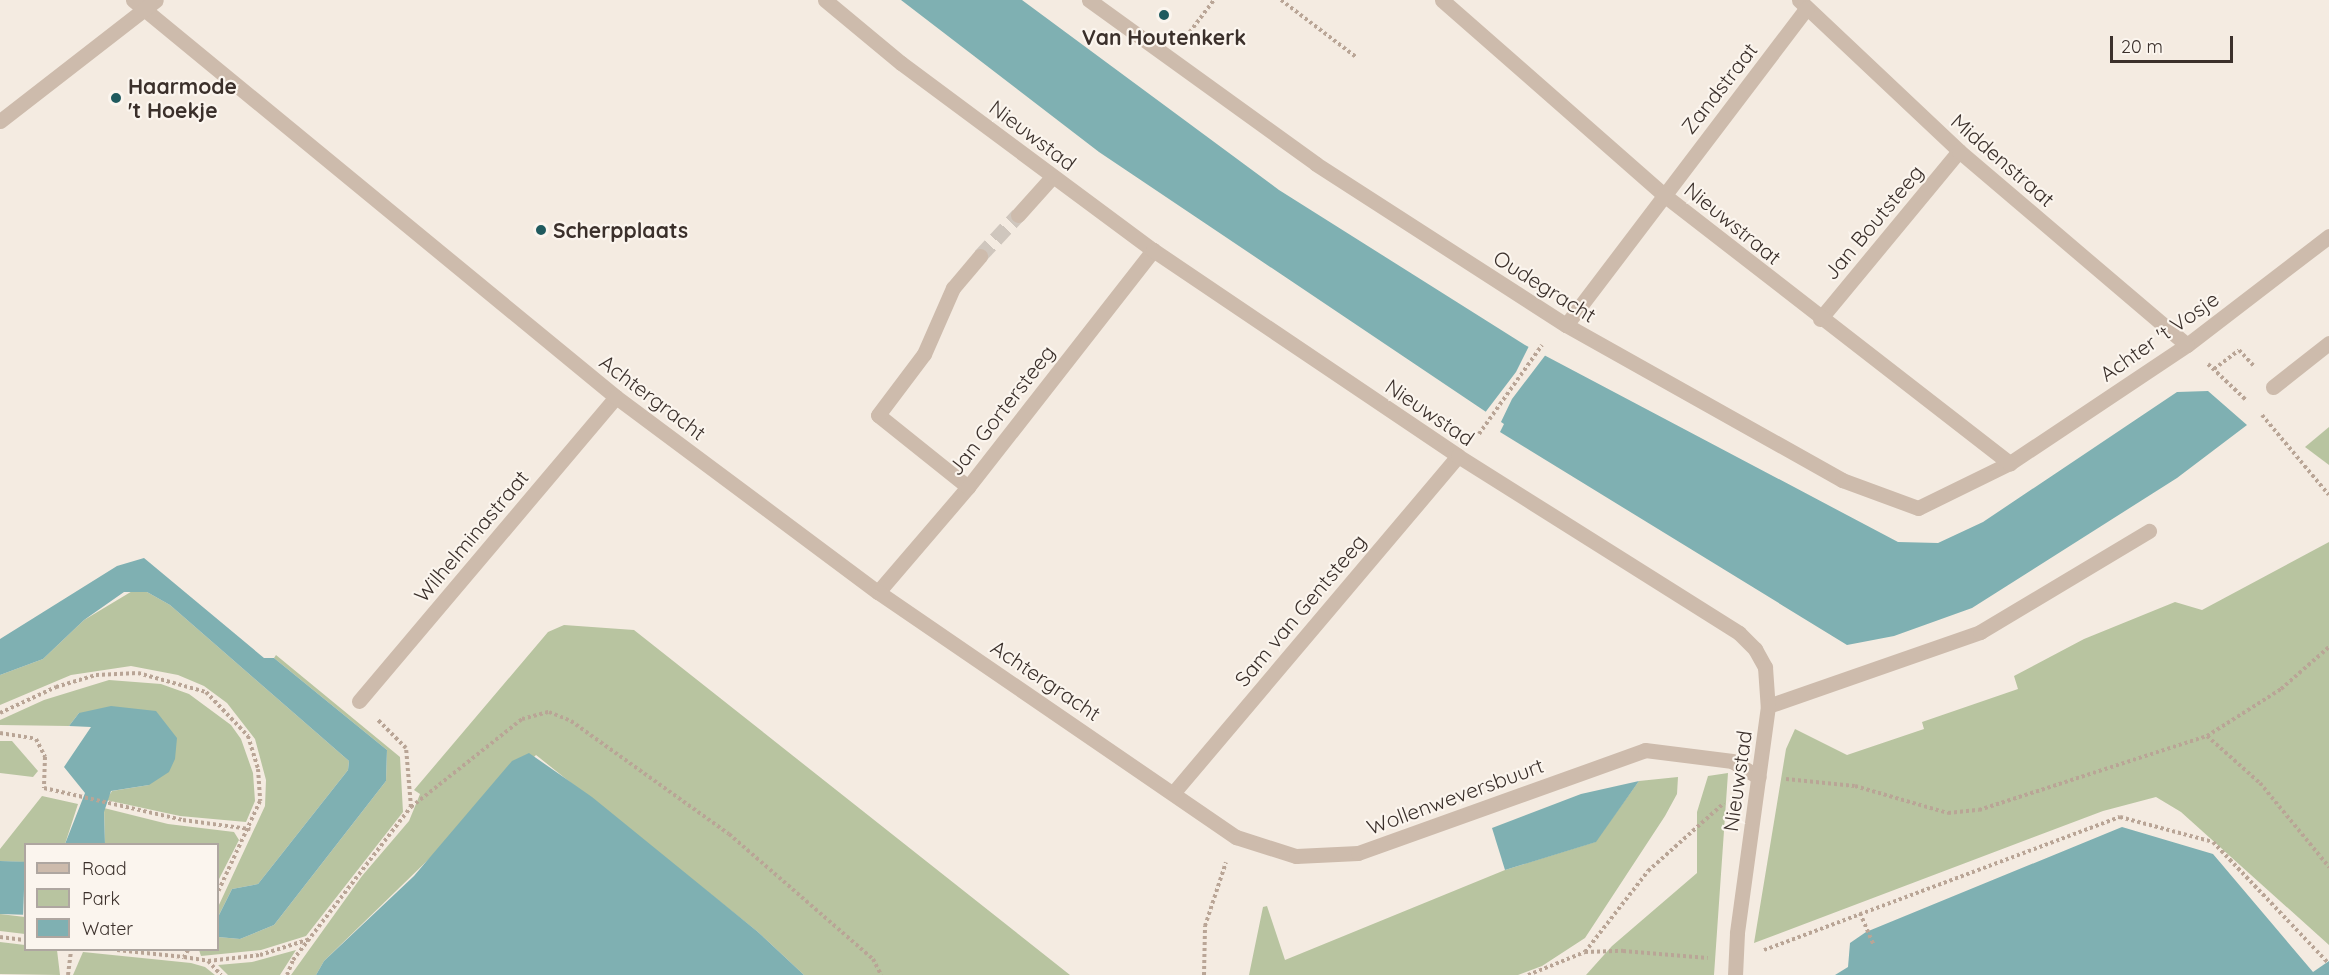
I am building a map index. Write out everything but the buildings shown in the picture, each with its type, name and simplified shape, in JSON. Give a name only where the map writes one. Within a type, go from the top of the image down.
[{"type":"street","points":[[0,121],[138,5],[156,0]]},
{"type":"street","name":"Nieuwstad","points":[[825,0],[901,63],[1153,250],[1458,456],[1739,633],[1765,667],[1768,706],[1737,933],[1735,975]]},
{"type":"street","name":"Oudegracht","points":[[1089,0],[1316,164],[1566,325],[1842,480],[1918,508],[2010,463]]},
{"type":"street","name":"Nieuwstraat","points":[[1442,0],[1664,195],[1820,319],[2010,463]]},
{"type":"street","name":"Zandstraat","points":[[1566,325],[1807,3]]},
{"type":"street","name":"Middenstraat","points":[[1807,3],[1959,151],[2187,345]]},
{"type":"street","name":"Achtergracht","points":[[138,5],[616,397],[878,592],[1174,792]]},
{"type":"street","name":"Jan Boutsteeg","points":[[1820,319],[1959,151]]},
{"type":"street","points":[[1018,215],[1053,176]]},
{"type":"street","name":"Achter 't Vosje","points":[[2010,463],[2187,345],[2329,236]]},
{"type":"street","name":"Jan Gortersteeg","points":[[878,592],[968,487],[1153,250]]},
{"type":"street","points":[[968,487],[878,415],[924,354],[952,288],[980,256]]},
{"type":"street","points":[[2273,387],[2329,343]]},
{"type":"street","name":"Wilhelminastraat","points":[[359,701],[616,397]]},
{"type":"street","name":"Sam van Gentsteeg","points":[[1174,792],[1458,456]]},
{"type":"street","points":[[1768,706],[1980,632],[2149,531]]},
{"type":"street","name":"Wollenweversbuurt","points":[[1174,792],[1236,837],[1296,856],[1358,854],[1645,750],[1732,761],[1759,777]]},
{"type":"path","points":[[1169,59],[1214,0]]},
{"type":"path","points":[[1281,0],[1356,57]]},
{"type":"path","points":[[1489,422],[1541,346]]},
{"type":"path","points":[[2273,387],[2239,350],[2214,369],[2269,422],[2329,495]]},
{"type":"path","points":[[1528,975],[1585,952],[1648,871],[1691,829],[1759,777],[1855,786],[1919,807],[1958,812],[1979,810],[2207,736],[2281,689],[2329,647]]},
{"type":"path","points":[[0,713],[56,687],[96,675],[138,673],[206,692],[248,736],[258,769],[260,801],[250,829],[219,890]]},
{"type":"path","points":[[359,701],[406,748],[411,807]]},
{"type":"path","points":[[287,975],[293,960],[411,807],[522,719],[549,712],[571,721],[729,834],[873,959],[880,975]]},
{"type":"path","points":[[0,733],[36,739],[45,757],[44,788],[114,807],[250,829]]},
{"type":"path","points":[[2207,736],[2260,783],[2329,867]]},
{"type":"path","points":[[1945,880],[2120,817],[2212,842],[2329,964]]},
{"type":"path","points":[[1204,975],[1205,926],[1211,900],[1236,837]]},
{"type":"path","points":[[1860,913],[1873,944]]},
{"type":"path","points":[[0,937],[24,940]]},
{"type":"path","points":[[127,951],[208,961],[260,955],[311,939]]},
{"type":"path","points":[[68,975],[71,951]]},
{"type":"path","points":[[184,957],[187,951]]},
{"type":"path","points":[[208,961],[221,975]]},
{"type":"green space","points":[[2329,427],[2329,465],[2305,447]]},
{"type":"green space","points":[[2329,542],[2329,945],[2181,812],[2156,797],[2103,811],[1754,943],[1786,749],[1795,729],[1847,755],[1924,729],[1922,722],[2018,689],[2014,676],[2084,639],[2175,602],[2202,610]]},
{"type":"green space","points":[[134,590],[147,592],[170,605],[349,761],[348,770],[258,884],[232,889],[219,915],[219,905],[265,806],[266,780],[255,739],[227,703],[204,686],[178,675],[131,666],[71,675],[0,705],[0,675],[43,659],[84,620]]},
{"type":"green space","points":[[564,625],[634,630],[1070,975],[804,975],[758,932],[536,755],[324,961],[316,975],[291,975],[362,876],[409,821],[420,794],[414,790],[548,632]]},
{"type":"green space","points":[[276,655],[400,757],[403,812],[306,936],[261,950],[201,956],[199,951],[219,951],[219,937],[240,939],[274,925],[386,781],[387,750],[274,658]]},
{"type":"green space","points":[[109,680],[161,684],[189,694],[231,725],[241,739],[253,773],[255,801],[246,822],[180,816],[106,800],[112,791],[149,785],[79,713],[69,726],[0,725],[0,720],[44,700]]},
{"type":"green space","points":[[0,741],[12,741],[38,771],[33,777],[0,773]]},
{"type":"green space","points":[[1728,773],[1714,975],[1586,975],[1612,946],[1697,873],[1697,812],[1708,776]]},
{"type":"green space","points":[[1678,777],[1677,794],[1665,816],[1585,938],[1542,966],[1518,975],[1249,975],[1263,907],[1267,906],[1285,960],[1505,870],[1595,842],[1639,781]]},
{"type":"green space","points":[[42,796],[78,804],[65,843],[24,843],[24,862],[0,861],[0,849]]},
{"type":"green space","points":[[104,808],[168,824],[234,832],[239,840],[219,879],[219,843],[105,843]]},
{"type":"green space","points":[[0,914],[24,917],[24,934],[0,931]]},
{"type":"green space","points":[[0,942],[24,945],[24,951],[57,951],[60,975],[0,974]]},
{"type":"green space","points":[[296,950],[280,975],[228,975],[218,965],[252,962]]},
{"type":"green space","points":[[83,952],[191,963],[205,967],[215,975],[73,975]]},
{"type":"water","points":[[901,0],[1022,0],[1279,190],[1525,345],[1898,542],[1938,543],[1983,522],[2177,392],[2208,391],[2247,425],[2177,478],[1972,608],[1894,636],[1847,645],[1500,432],[1504,424],[1099,152]]},
{"type":"water","points":[[144,558],[264,658],[274,658],[387,750],[386,781],[274,925],[240,939],[219,937],[219,915],[232,889],[258,884],[348,770],[349,761],[170,605],[147,592],[124,592],[84,620],[43,659],[0,675],[0,639],[117,566]]},
{"type":"water","points":[[111,706],[156,711],[177,738],[175,759],[169,772],[149,785],[111,791],[104,812],[105,843],[65,843],[85,793],[64,767],[91,727],[69,726],[79,713]]},
{"type":"water","points":[[529,753],[592,797],[758,932],[804,975],[316,975],[324,961],[414,876],[512,761]]},
{"type":"water","points":[[1639,781],[1596,842],[1505,870],[1492,828],[1581,794]]},
{"type":"water","points":[[2122,827],[2213,854],[2313,972],[2329,961],[2329,975],[1835,975],[1848,967],[1850,943],[1866,932]]},
{"type":"water","points":[[0,861],[24,862],[23,915],[0,914]]},
{"type":"pier","points":[[1530,344],[1547,353],[1512,399],[1500,424],[1484,414],[1516,372]]},
{"type":"tunnel","points":[[980,256],[1018,215]]},
{"type":"place","name":"Van Houtenkerk","points":[[1164,15]]},
{"type":"place","name":"Haarmode 't Hoekje","points":[[116,98]]},
{"type":"place","name":"Scherpplaats","points":[[541,230]]}]
